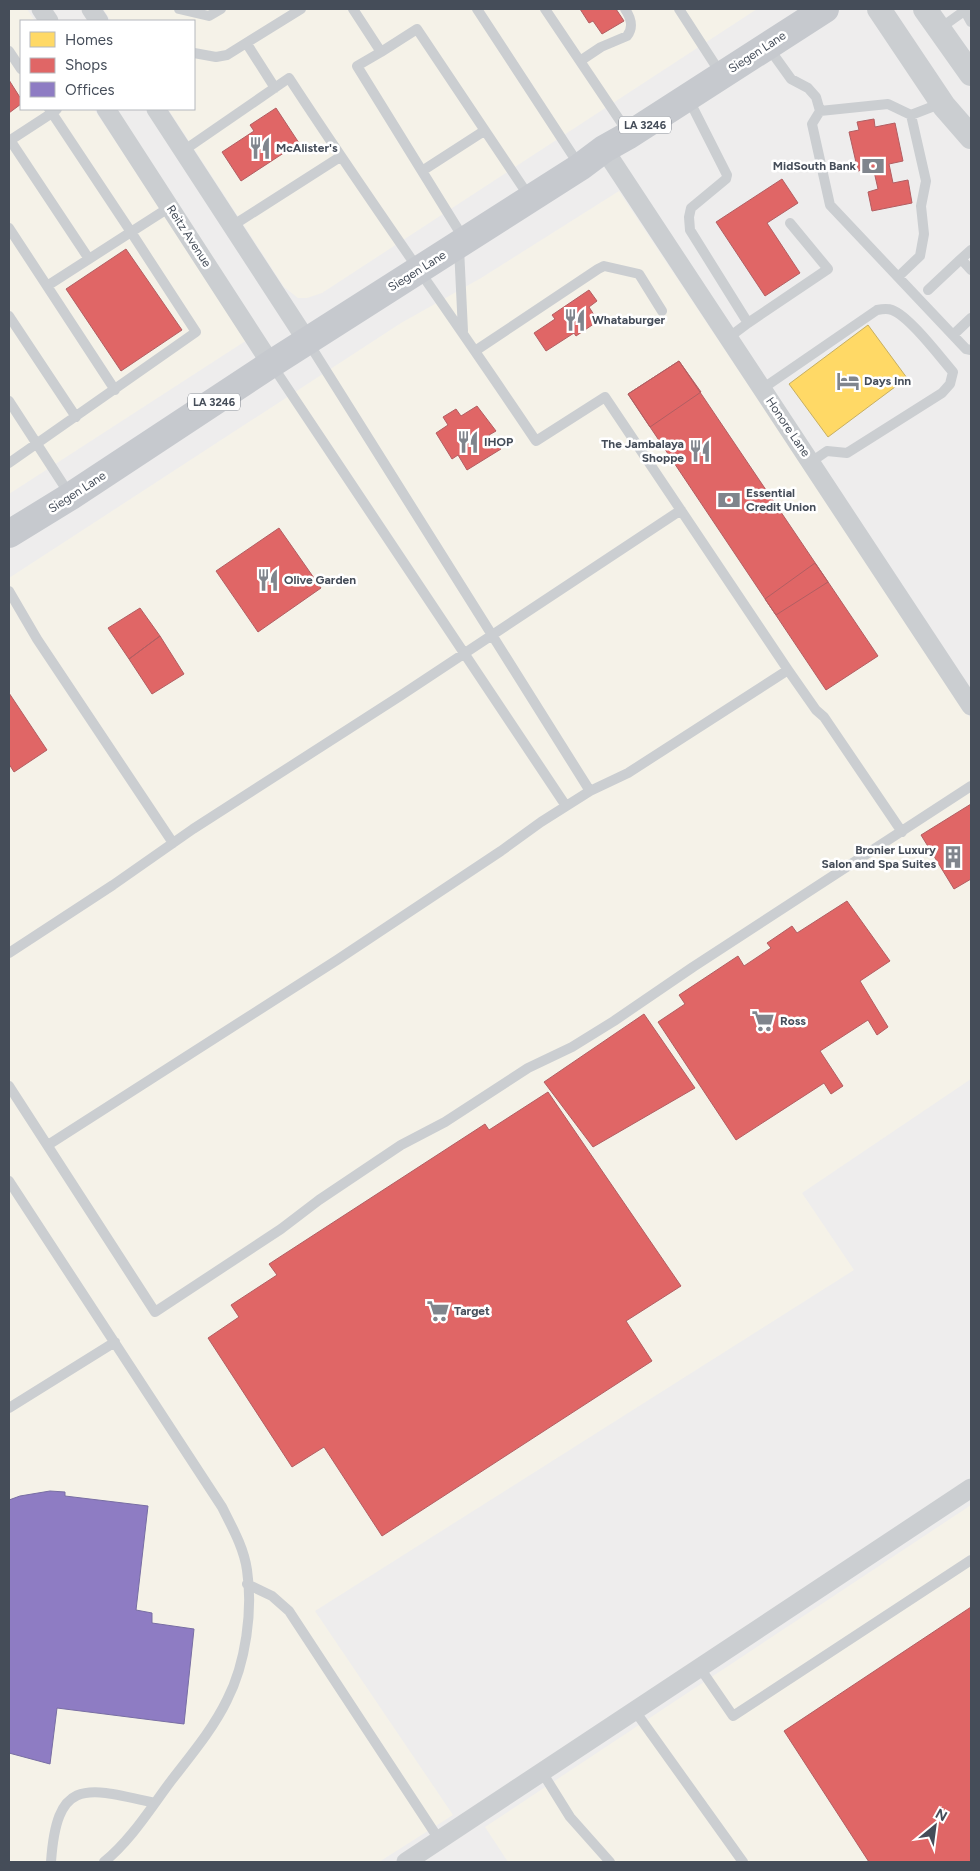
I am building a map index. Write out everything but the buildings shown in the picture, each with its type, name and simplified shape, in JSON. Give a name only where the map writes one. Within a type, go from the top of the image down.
[{"type":"main road","name":"Siegen Lane","points":[[9,534],[71,496],[271,364],[580,167],[604,149],[630,135],[688,98],[767,46],[800,20],[825,9]]},
{"type":"street","points":[[41,9],[49,20]]},
{"type":"street","points":[[91,9],[98,20]]},
{"type":"street","points":[[879,9],[942,103],[971,137]]},
{"type":"street","points":[[925,9],[971,74]]},
{"type":"street","name":"Reitz Avenue","points":[[107,110],[271,364]]},
{"type":"street","points":[[157,110],[307,341]]},
{"type":"street","name":"Honore Lane","points":[[604,149],[971,706]]},
{"type":"street","points":[[406,1862],[971,1488]]},
{"type":"lane","points":[[179,9],[209,16],[221,9]]},
{"type":"lane","points":[[195,53],[221,56],[232,53],[301,9]]},
{"type":"lane","points":[[353,9],[381,52]]},
{"type":"lane","points":[[477,9],[580,167]]},
{"type":"lane","points":[[545,9],[630,135]]},
{"type":"lane","points":[[580,61],[601,47],[627,36],[631,25],[629,15],[625,9]]},
{"type":"lane","points":[[679,9],[722,75]]},
{"type":"lane","points":[[939,29],[966,10],[971,22]]},
{"type":"lane","points":[[464,332],[462,242],[422,171],[357,66],[417,29],[530,199]]},
{"type":"lane","points":[[247,44],[275,88]]},
{"type":"lane","points":[[767,46],[791,79],[808,88],[816,97],[820,111],[812,124],[830,205],[966,350],[971,350]]},
{"type":"lane","points":[[9,51],[20,68]]},
{"type":"lane","points":[[183,151],[289,78],[340,157],[464,332],[536,441],[605,397],[788,670],[816,710],[824,717],[902,832]]},
{"type":"lane","points":[[688,98],[728,175],[726,179],[691,208],[689,217],[690,230],[748,323]]},
{"type":"lane","points":[[820,111],[888,104],[910,115],[942,103]]},
{"type":"lane","points":[[9,463],[196,332],[53,110],[10,140],[89,259]]},
{"type":"lane","points":[[898,277],[920,256],[924,234],[921,206],[926,181],[910,115]]},
{"type":"lane","points":[[422,171],[484,131]]},
{"type":"lane","points":[[232,226],[340,157]]},
{"type":"lane","points":[[47,286],[170,207]]},
{"type":"lane","points":[[728,338],[828,269],[790,223]]},
{"type":"lane","points":[[9,228],[115,390]]},
{"type":"lane","points":[[928,290],[971,250]]},
{"type":"lane","points":[[961,259],[971,270]]},
{"type":"lane","points":[[475,351],[598,268],[604,266],[639,274],[662,311]]},
{"type":"lane","points":[[762,389],[877,310],[884,309],[893,310],[907,320],[952,372],[950,384],[942,393],[847,453],[827,451],[811,462]]},
{"type":"lane","points":[[9,316],[76,417]]},
{"type":"lane","points":[[953,335],[971,318]]},
{"type":"lane","points":[[307,341],[590,791]]},
{"type":"lane","points":[[271,364],[566,806]]},
{"type":"lane","points":[[9,401],[71,496]]},
{"type":"lane","points":[[9,953],[173,843],[681,510]]},
{"type":"lane","points":[[9,591],[37,639],[173,843]]},
{"type":"lane","points":[[48,1145],[346,955],[566,806],[590,791],[628,774],[788,670]]},
{"type":"lane","points":[[9,1086],[155,1312],[281,1229],[319,1200],[401,1145],[445,1122],[528,1068],[572,1047],[614,1021],[693,967],[971,786]]},
{"type":"lane","points":[[9,1181],[222,1507],[243,1553],[247,1571],[249,1610],[246,1634],[242,1658],[230,1693],[205,1736],[128,1839],[104,1862]]},
{"type":"lane","points":[[9,1408],[115,1342]]},
{"type":"lane","points":[[700,1668],[733,1716],[971,1560]]},
{"type":"lane","points":[[247,1584],[272,1596],[289,1611],[440,1841]]},
{"type":"lane","points":[[635,1712],[743,1862]]},
{"type":"lane","points":[[542,1772],[570,1817],[610,1862]]},
{"type":"lane","points":[[51,1862],[57,1822],[64,1804],[76,1794],[95,1792],[115,1794],[155,1803]]},
{"type":"shaded area","points":[[9,9],[27,9],[34,20],[20,20],[20,110],[95,110],[247,340],[9,494]]},
{"type":"shaded area","points":[[103,9],[757,9],[322,293],[307,298],[298,298],[284,287],[169,110],[195,110],[195,20],[110,20]]},
{"type":"shaded area","points":[[619,191],[971,719],[971,1079],[802,1193],[854,1270],[315,1611],[453,1815],[379,1862],[9,1862],[9,578],[401,323],[481,278]]},
{"type":"shaded area","points":[[971,1505],[971,1862],[508,1862],[485,1827]]},
{"type":"place","name":"McAlister's","points":[[260,148]]},
{"type":"place","name":"MidSouth Bank","points":[[873,166]]},
{"type":"place","name":"Whataburger","points":[[575,320]]},
{"type":"place","name":"Days Inn","points":[[848,381]]},
{"type":"place","name":"IHOP","points":[[468,442]]},
{"type":"place","name":"The Jambalaya Shoppe","points":[[700,451]]},
{"type":"place","name":"Essential Credit Union","points":[[729,500]]},
{"type":"place","name":"Olive Garden","points":[[268,580]]},
{"type":"place","name":"Bronier Luxury Salon and Spa Suites","points":[[953,857]]},
{"type":"place","name":"Ross","points":[[763,1021]]},
{"type":"place","name":"Target","points":[[438,1311]]}]
